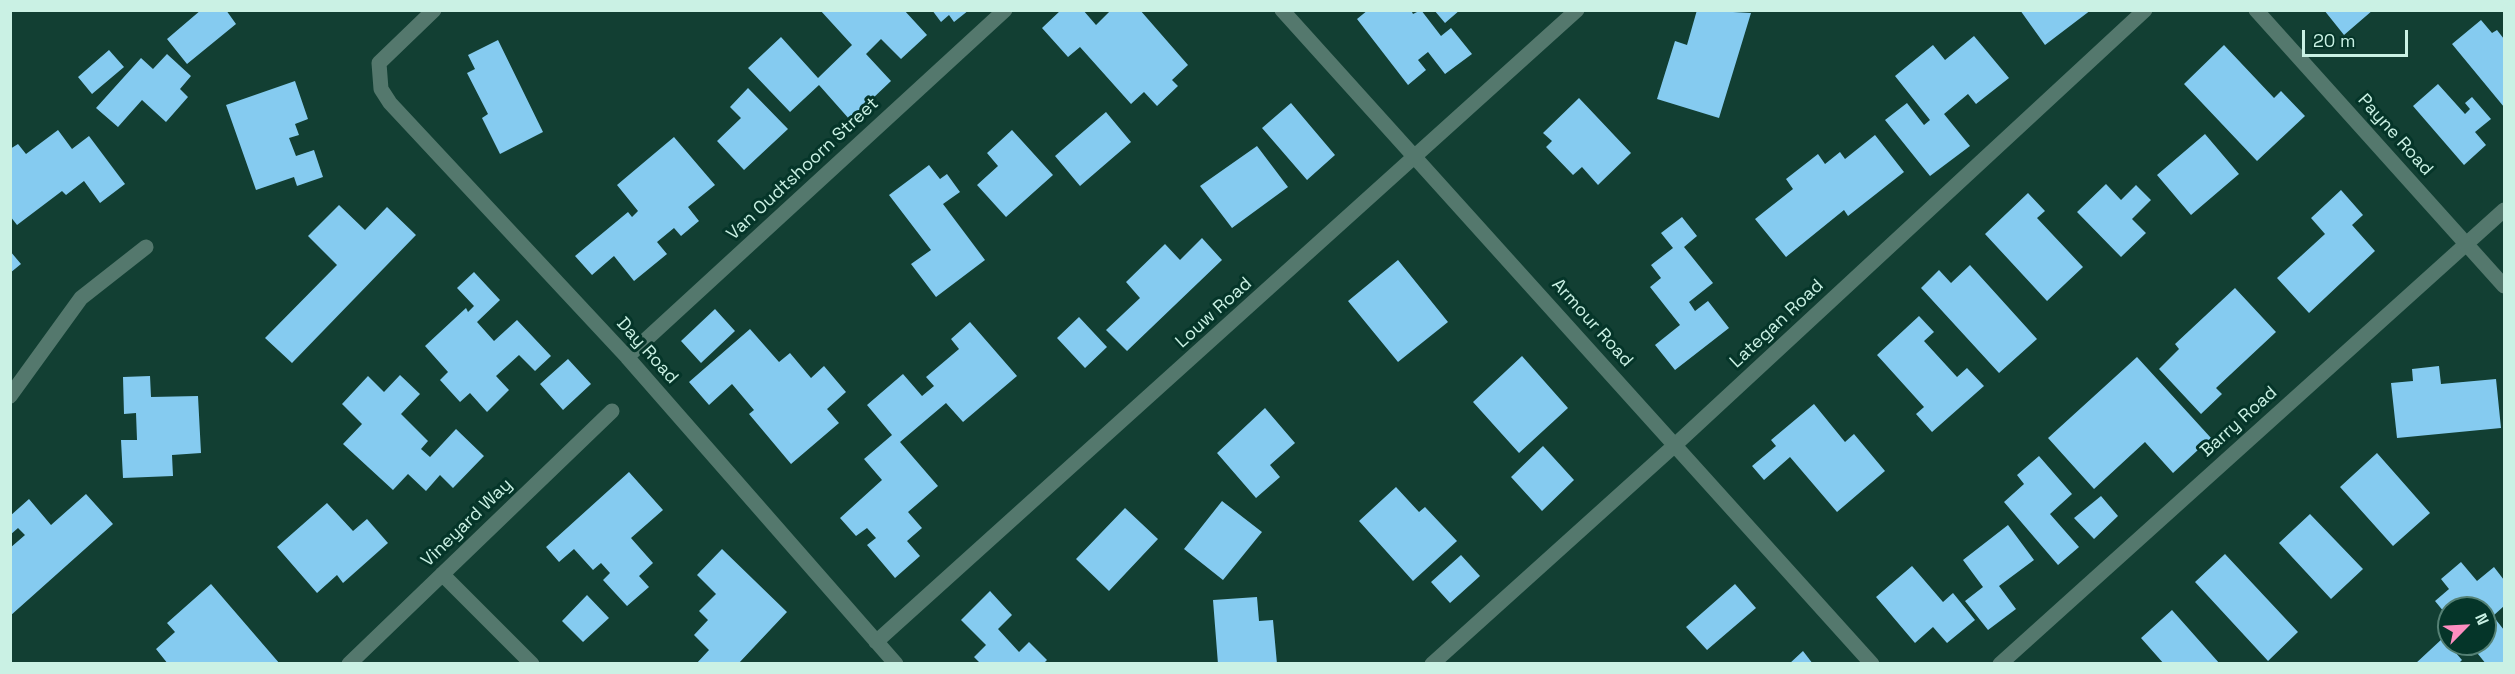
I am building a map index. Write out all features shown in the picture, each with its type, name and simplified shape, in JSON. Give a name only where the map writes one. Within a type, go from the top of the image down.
[{"type":"street","name":"Day Road","points":[[434,10],[379,63],[381,89],[390,103],[627,357],[896,663]]},
{"type":"street","name":"Van Oudtshoorn Street","points":[[627,357],[1005,10]]},
{"type":"street","name":"Armour Road","points":[[1282,10],[1872,663]]},
{"type":"street","name":"Louw Road","points":[[876,642],[1577,10]]},
{"type":"street","name":"Lategan Road","points":[[1432,663],[1675,445],[2145,10]]},
{"type":"street","name":"Payne Road","points":[[2256,10],[2505,286]]},
{"type":"street","name":"Barry Road","points":[[2000,663],[2505,210]]},
{"type":"street","points":[[10,396],[81,298],[146,247]]},
{"type":"street","name":"Vineyard Way","points":[[349,663],[612,411]]},
{"type":"street","points":[[442,574],[532,663]]},
{"type":"building","points":[[201,10],[226,10],[236,24],[187,64],[167,39]]},
{"type":"building","points":[[820,10],[904,10],[927,35],[901,59],[881,39],[866,54],[891,81],[850,120],[819,85],[790,112],[748,68],[781,37],[818,78],[852,45]]},
{"type":"building","points":[[932,10],[969,10],[954,22],[949,15],[941,22]]},
{"type":"building","points":[[1061,10],[1083,10],[1096,25],[1111,10],[1140,10],[1188,65],[1172,80],[1178,86],[1157,106],[1144,92],[1131,104],[1080,47],[1068,57],[1042,28]]},
{"type":"building","points":[[1368,10],[1411,10],[1413,14],[1421,10],[1441,36],[1451,28],[1472,54],[1445,74],[1428,52],[1418,60],[1426,70],[1408,85],[1357,19]]},
{"type":"building","points":[[1434,10],[1460,10],[1445,23]]},
{"type":"building","points":[[1697,10],[1751,13],[1719,118],[1657,99],[1675,41],[1687,45]]},
{"type":"building","points":[[2020,10],[2091,10],[2045,45]]},
{"type":"building","points":[[2324,10],[2373,10],[2344,35]]},
{"type":"building","points":[[2481,20],[2492,33],[2497,30],[2504,39],[2504,107],[2452,44]]},
{"type":"building","points":[[1974,36],[2009,78],[1976,104],[1968,94],[1944,114],[1970,146],[1930,176],[1885,120],[1907,103],[1924,125],[1930,120],[1895,76],[1933,45],[1945,60]]},
{"type":"building","points":[[498,40],[543,132],[500,154],[482,118],[488,114],[467,73],[475,69],[468,55]]},
{"type":"building","points":[[2224,45],[2274,98],[2281,91],[2305,116],[2257,161],[2184,84]]},
{"type":"building","points":[[109,50],[124,67],[92,94],[78,77]]},
{"type":"building","points":[[167,54],[191,76],[180,89],[188,97],[166,122],[142,100],[118,127],[96,108],[141,58],[153,69]]},
{"type":"building","points":[[295,81],[308,119],[295,124],[299,135],[289,138],[296,156],[314,150],[323,177],[297,186],[294,177],[256,190],[226,105]]},
{"type":"building","points":[[2438,84],[2465,114],[2470,109],[2465,103],[2472,97],[2491,119],[2475,132],[2486,145],[2464,165],[2413,106]]},
{"type":"building","points":[[748,88],[788,129],[744,170],[717,141],[741,118],[730,107]]},
{"type":"building","points":[[1579,98],[1631,153],[1598,185],[1582,167],[1573,175],[1546,147],[1552,141],[1543,133]]},
{"type":"building","points":[[1291,103],[1335,155],[1307,180],[1262,128]]},
{"type":"building","points":[[1106,112],[1131,142],[1080,186],[1055,156]]},
{"type":"building","points":[[58,130],[72,149],[89,136],[125,184],[100,203],[84,181],[66,195],[62,191],[17,225],[10,216],[10,149],[18,144],[26,154]]},
{"type":"building","points":[[1012,130],[1053,175],[1006,217],[977,185],[998,166],[987,153]]},
{"type":"building","points":[[2205,134],[2239,174],[2191,215],[2157,175]]},
{"type":"building","points":[[1875,135],[1904,172],[1848,216],[1844,210],[1786,257],[1755,219],[1793,189],[1786,179],[1818,154],[1825,164],[1840,152],[1845,159]]},
{"type":"building","points":[[674,137],[715,185],[688,207],[699,221],[681,236],[674,228],[657,242],[667,254],[634,281],[614,256],[592,275],[575,256],[628,212],[632,217],[638,211],[617,185]]},
{"type":"building","points":[[1257,146],[1288,187],[1232,228],[1200,186]]},
{"type":"building","points":[[929,165],[940,179],[947,174],[960,192],[943,204],[985,260],[936,297],[911,264],[931,250],[889,195]]},
{"type":"building","points":[[2106,184],[2121,200],[2136,185],[2151,200],[2132,219],[2146,233],[2121,257],[2077,212]]},
{"type":"building","points":[[2341,190],[2363,215],[2352,225],[2375,251],[2309,313],[2277,278],[2325,234],[2311,218]]},
{"type":"building","points":[[2028,193],[2045,211],[2037,218],[2083,267],[2047,301],[1985,234]]},
{"type":"building","points":[[339,205],[365,230],[387,207],[416,235],[292,363],[265,338],[337,265],[308,236]]},
{"type":"building","points":[[1682,217],[1697,236],[1684,247],[1713,283],[1689,302],[1695,311],[1708,301],[1729,328],[1675,370],[1655,345],[1680,325],[1650,287],[1661,278],[1651,265],[1673,248],[1661,233]]},
{"type":"building","points":[[1202,238],[1222,260],[1127,351],[1106,330],[1140,298],[1126,282],[1165,244],[1180,260]]},
{"type":"building","points":[[10,251],[21,264],[10,273]]},
{"type":"building","points":[[1398,260],[1448,322],[1398,362],[1348,301]]},
{"type":"building","points":[[1970,265],[2037,339],[1999,373],[1921,288],[1939,270],[1951,283]]},
{"type":"building","points":[[474,272],[500,300],[477,322],[494,341],[517,320],[551,356],[535,371],[519,355],[496,376],[509,390],[487,412],[470,393],[460,402],[440,380],[448,372],[425,346],[466,308],[468,312],[474,306],[457,288]]},
{"type":"building","points":[[2235,288],[2276,332],[2216,388],[2222,394],[2201,414],[2159,369],[2179,349],[2175,344]]},
{"type":"building","points":[[715,309],[735,331],[701,363],[681,341]]},
{"type":"building","points":[[1919,316],[1934,332],[1924,341],[1957,377],[1967,368],[1984,386],[1932,432],[1916,414],[1924,407],[1877,355]]},
{"type":"building","points":[[1079,317],[1107,347],[1085,368],[1057,338]]},
{"type":"building","points":[[970,322],[1017,376],[963,422],[946,403],[900,442],[938,486],[908,512],[922,528],[907,541],[920,556],[895,578],[867,545],[876,538],[867,528],[856,536],[840,518],[882,480],[864,459],[892,435],[867,405],[903,374],[922,396],[934,386],[926,377],[959,349],[951,339]]},
{"type":"building","points":[[750,329],[779,362],[790,353],[811,378],[824,366],[846,392],[827,409],[839,423],[791,464],[749,414],[754,410],[732,384],[709,405],[689,382]]},
{"type":"building","points":[[1522,356],[1568,408],[1519,453],[1473,402]]},
{"type":"building","points":[[2137,357],[2211,438],[2173,473],[2145,442],[2094,489],[2048,438]]},
{"type":"building","points":[[568,359],[591,384],[563,410],[540,384]]},
{"type":"building","points":[[2439,366],[2441,384],[2496,379],[2501,428],[2397,438],[2391,383],[2413,381],[2412,369]]},
{"type":"building","points":[[400,375],[420,394],[401,414],[428,441],[421,449],[430,457],[456,429],[484,456],[453,488],[440,475],[426,491],[408,474],[393,490],[343,444],[362,424],[342,404],[368,376],[384,392]]},
{"type":"building","points":[[150,376],[151,397],[198,396],[201,453],[172,455],[173,476],[123,478],[121,440],[137,440],[136,413],[124,414],[123,377]]},
{"type":"building","points":[[1814,404],[1845,442],[1854,434],[1885,471],[1837,512],[1790,457],[1764,480],[1752,466],[1776,446],[1771,440]]},
{"type":"building","points":[[1265,408],[1295,443],[1270,465],[1280,477],[1256,498],[1217,453]]},
{"type":"building","points":[[1543,446],[1574,480],[1542,511],[1511,477]]},
{"type":"building","points":[[2377,453],[2430,513],[2393,546],[2340,487]]},
{"type":"building","points":[[2039,456],[2072,494],[2050,514],[2079,547],[2058,565],[2004,502],[2024,484],[2017,475]]},
{"type":"building","points":[[629,472],[663,510],[631,538],[653,563],[639,576],[649,587],[627,606],[603,580],[610,573],[601,563],[593,570],[574,549],[559,562],[546,547]]},
{"type":"building","points":[[1396,487],[1419,512],[1425,507],[1457,541],[1413,581],[1359,521]]},
{"type":"building","points":[[86,494],[113,524],[10,616],[10,548],[25,535],[18,528],[10,535],[10,516],[29,499],[51,525]]},
{"type":"building","points":[[2101,496],[2118,516],[2094,539],[2074,518]]},
{"type":"building","points":[[1222,501],[1262,532],[1223,580],[1184,549]]},
{"type":"building","points":[[327,503],[353,531],[367,519],[388,543],[343,583],[337,575],[317,593],[277,547]]},
{"type":"building","points":[[1125,508],[1158,539],[1109,591],[1076,559]]},
{"type":"building","points":[[2310,514],[2363,569],[2331,599],[2279,543]]},
{"type":"building","points":[[2008,525],[2034,560],[1999,586],[2016,609],[1988,630],[1965,601],[1983,587],[1963,560]]},
{"type":"building","points":[[722,549],[787,612],[738,664],[696,664],[709,650],[694,635],[708,620],[699,611],[716,594],[697,575]]},
{"type":"building","points":[[2225,554],[2298,632],[2268,661],[2195,582]]},
{"type":"building","points":[[1461,555],[1480,576],[1450,603],[1431,582]]},
{"type":"building","points":[[2461,562],[2477,581],[2494,567],[2504,580],[2504,606],[2497,612],[2497,596],[2441,596],[2449,589],[2441,579]]},
{"type":"building","points":[[1912,566],[1943,602],[1953,593],[1975,620],[1947,643],[1933,627],[1915,643],[1876,597]]},
{"type":"building","points":[[211,584],[280,664],[168,664],[156,649],[175,632],[167,623]]},
{"type":"building","points":[[1735,584],[1756,608],[1707,650],[1686,627]]},
{"type":"building","points":[[990,591],[1012,615],[998,629],[1019,652],[1029,642],[1047,660],[1043,664],[981,664],[974,657],[986,645],[961,620]]},
{"type":"building","points":[[587,595],[609,618],[583,642],[562,621]]},
{"type":"building","points":[[1257,597],[1259,621],[1273,620],[1277,664],[1218,664],[1213,600]]},
{"type":"building","points":[[2172,610],[2220,664],[2164,664],[2141,638]]},
{"type":"building","points":[[2497,621],[2504,630],[2504,664],[2486,664],[2480,656],[2497,656]]},
{"type":"building","points":[[2437,644],[2437,656],[2459,656],[2462,660],[2458,664],[2415,664]]},
{"type":"building","points":[[1803,651],[1813,664],[1789,664]]}]
